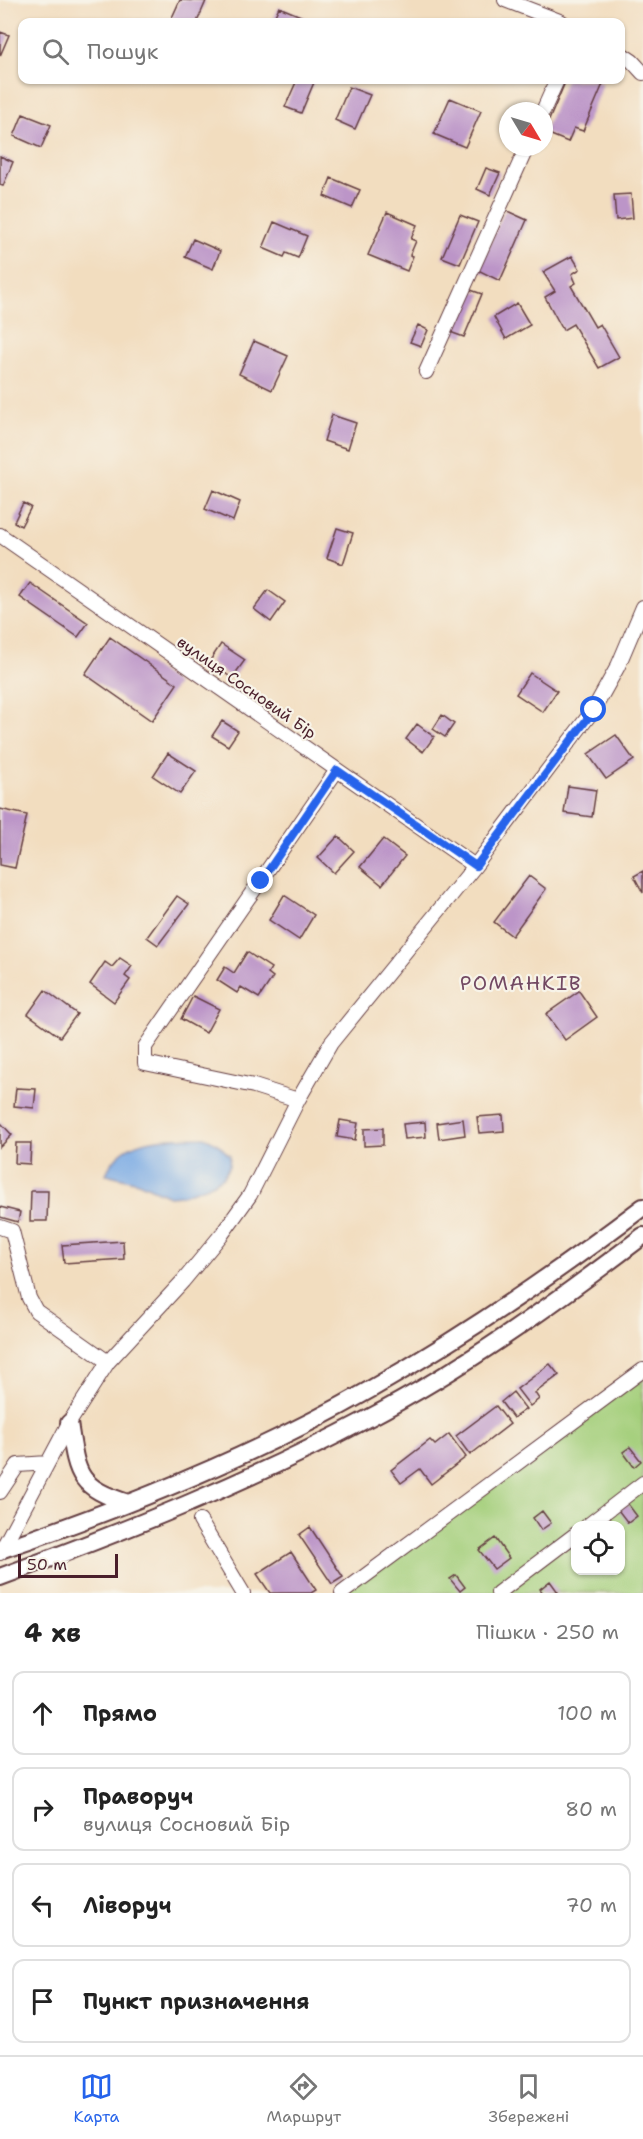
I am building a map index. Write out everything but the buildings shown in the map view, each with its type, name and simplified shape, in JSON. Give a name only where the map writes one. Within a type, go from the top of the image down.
[{"type":"main road","points":[[0,1551],[128,1503],[278,1438],[369,1390],[455,1339],[558,1270],[643,1207]]},
{"type":"main road","points":[[0,1577],[182,1508],[368,1419],[540,1315],[643,1236]]},
{"type":"main road","points":[[69,1423],[76,1466],[85,1481],[101,1495],[128,1503]]},
{"type":"street","points":[[506,0],[552,18]]},
{"type":"street","points":[[625,56],[643,73]]},
{"type":"street","points":[[547,102],[555,84]]},
{"type":"street","points":[[426,372],[523,156]]},
{"type":"street","name":"вулиця Сосновий Бір","points":[[0,535],[476,866]]},
{"type":"street","points":[[0,1551],[69,1423],[108,1362],[183,1281],[250,1195],[298,1100],[331,1043],[476,866],[594,710],[618,666],[643,607]]},
{"type":"street","points":[[298,1100],[254,1086],[146,1063],[145,1047],[337,770]]},
{"type":"street","points":[[0,1227],[12,1231],[28,1298],[36,1311],[108,1362]]},
{"type":"street","points":[[342,1593],[643,1370]]},
{"type":"street","points":[[0,1492],[18,1465],[48,1463]]},
{"type":"street","points":[[594,1521],[643,1483]]},
{"type":"street","points":[[200,1521],[243,1593]]},
{"type":"street","points":[[498,1593],[571,1538]]},
{"type":"green space","points":[[643,1368],[643,1593],[342,1593]]},
{"type":"water","points":[[204,1137],[217,1143],[230,1156],[229,1166],[223,1177],[208,1186],[182,1195],[169,1196],[138,1182],[106,1174],[123,1151],[135,1145],[161,1139]]},
{"type":"district","name":"РОМАНКІВ","points":[[521,983]]},
{"type":"route","points":[[261,881],[337,770],[476,866],[594,710]]}]
